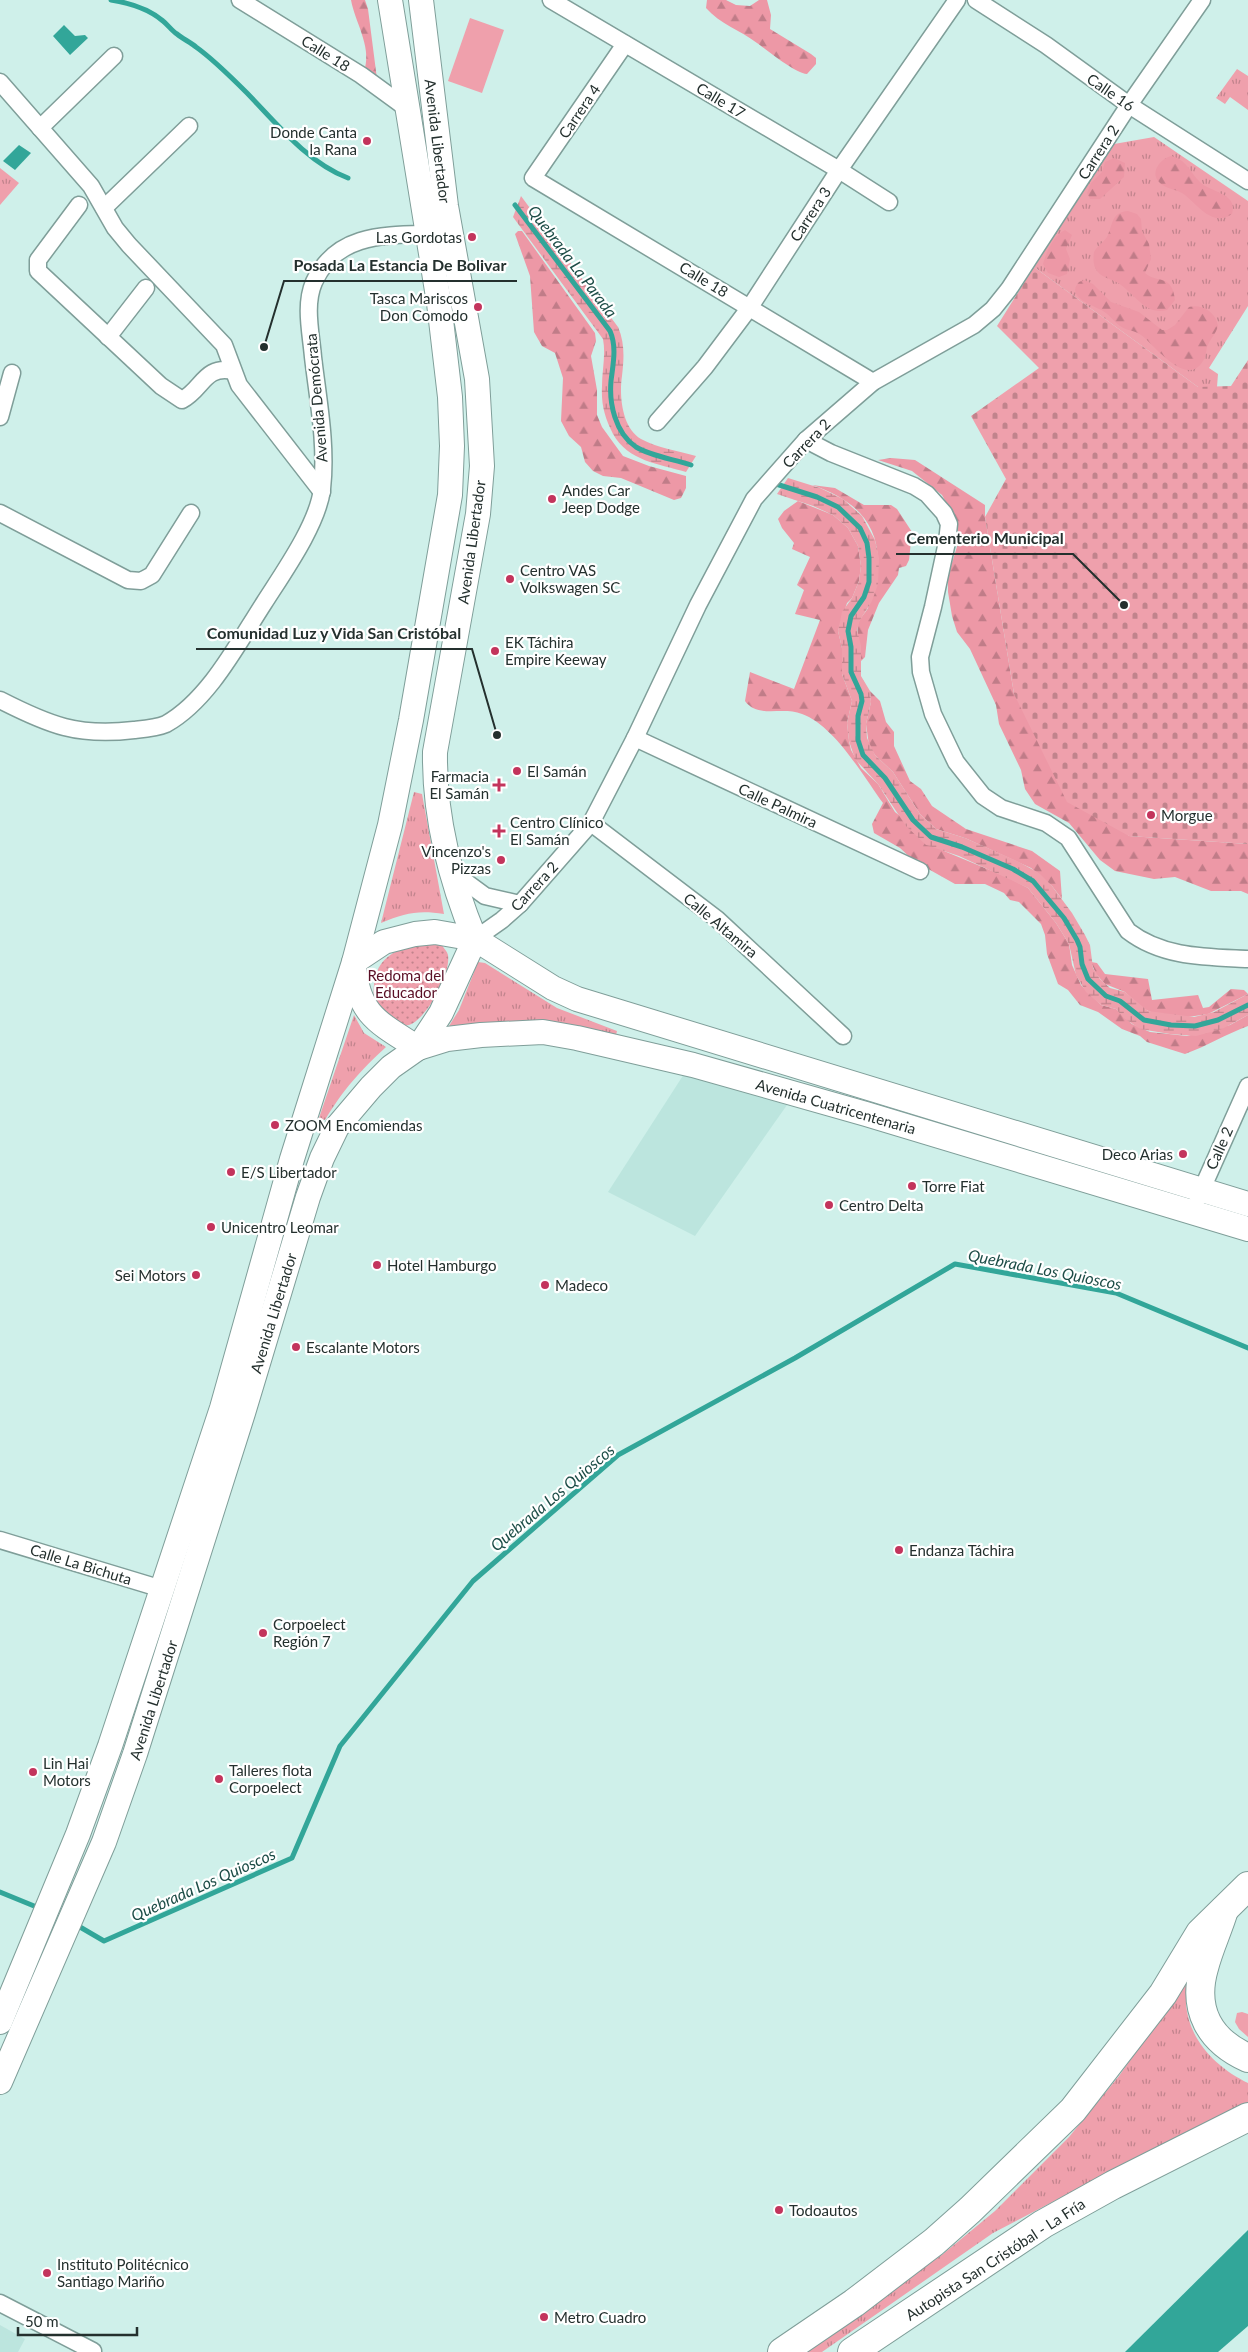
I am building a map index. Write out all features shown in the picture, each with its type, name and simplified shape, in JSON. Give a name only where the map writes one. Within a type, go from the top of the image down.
[{"type":"highway","points":[[782,2352],[854,2303],[934,2242],[970,2210],[1073,2110],[1163,1994],[1200,1933],[1248,1886]]},
{"type":"highway","points":[[1224,1910],[1218,1932],[1203,1970],[1200,1998],[1204,2014],[1214,2036],[1248,2058]]},
{"type":"highway","name":"Autopista San Cristóbal - La Fría","points":[[852,2352],[1043,2224],[1113,2185],[1248,2117]]},
{"type":"main road","name":"Avenida Libertador","points":[[0,2022],[78,1834],[110,1746],[222,1408],[292,1159],[354,962],[390,825],[450,495],[452,446],[450,397],[428,234],[390,0]]},
{"type":"main road","name":"Avenida Libertador","points":[[0,2082],[104,1842],[135,1754],[223,1479],[308,1198],[322,1158],[338,1128],[371,1087],[391,1067],[418,1048],[441,1013],[475,939],[458,900],[444,843],[435,782],[435,752],[478,514],[482,466],[481,438],[477,380],[446,206],[421,0]]},
{"type":"main road","points":[[424,31],[437,0]]},
{"type":"main road","points":[[418,1048],[377,1021],[367,1011],[356,986],[354,962],[384,942],[415,934],[435,932],[475,939]]},
{"type":"main road","name":"Avenida Cuatricentenaria","points":[[475,939],[553,988],[577,1000],[1248,1204]]},
{"type":"main road","name":"Avenida Cuatricentenaria","points":[[418,1048],[447,1039],[481,1035],[543,1032],[577,1038],[693,1065],[857,1111],[1248,1229]]},
{"type":"street","name":"Calle 18","points":[[240,0],[361,76],[409,110]]},
{"type":"street","name":"Calle 17","points":[[551,0],[889,202]]},
{"type":"street","name":"Carrera 3","points":[[658,422],[705,367],[750,307],[838,170],[957,0]]},
{"type":"street","name":"Calle 16","points":[[976,0],[1046,44],[1129,104],[1248,181]]},
{"type":"street","name":"Carrera 2","points":[[475,939],[502,920],[520,904],[591,823],[635,738],[698,605],[754,499],[806,440],[873,382],[974,325],[993,309],[1009,289],[1129,104],[1202,0]]},
{"type":"street","name":"Carrera 4","points":[[534,178],[625,44]]},
{"type":"street","points":[[40,128],[114,56]]},
{"type":"street","points":[[0,82],[91,186],[115,228],[129,245],[224,345],[240,386],[322,492]]},
{"type":"street","points":[[104,208],[189,126]]},
{"type":"street","name":"Calle 18","points":[[534,178],[873,382]]},
{"type":"street","points":[[79,206],[38,260],[38,272],[161,386],[182,400],[190,395],[210,373],[224,369],[233,371]]},
{"type":"street","name":"Avenida Demócrata","points":[[0,700],[53,724],[72,730],[105,734],[164,725],[184,711],[221,670],[298,549],[312,520],[322,492],[323,445],[308,312],[314,281],[333,254],[364,239],[382,235],[428,234]]},
{"type":"street","points":[[108,337],[146,288]]},
{"type":"street","points":[[0,417],[12,373]]},
{"type":"street","points":[[806,440],[831,453],[914,486],[927,494],[944,513],[949,524],[940,577],[920,657],[921,672],[933,714],[956,762],[983,796],[1001,808],[1046,823],[1068,838],[1128,931],[1137,938],[1162,949],[1198,957],[1248,959]]},
{"type":"street","points":[[0,513],[128,580],[141,581],[152,575],[192,513]]},
{"type":"street","name":"Calle Palmira","points":[[635,738],[920,871]]},
{"type":"street","name":"Calle Altamira","points":[[591,823],[717,918],[844,1036]]},
{"type":"street","points":[[450,870],[470,887],[485,896],[520,904]]},
{"type":"street","name":"Calle 2","points":[[1192,1212],[1248,1086]]},
{"type":"street","name":"Calle La Bichuta","points":[[0,1540],[162,1589]]},
{"type":"street","points":[[0,2303],[93,2351]]},
{"type":"shaded area","points":[[64,25],[75,36],[85,35],[88,38],[70,55],[53,36]]},
{"type":"shaded area","points":[[19,145],[31,153],[15,170],[3,161]]},
{"type":"shaded area","points":[[684,1074],[787,1105],[695,1236],[608,1192]]},
{"type":"shaded area","points":[[1248,2230],[1248,2326],[1218,2352],[1125,2352]]},
{"type":"shaded area","points":[[0,2325],[25,2339],[18,2352],[0,2352]]},
{"type":"green space","points":[[351,0],[365,0],[368,9],[377,79],[365,68],[366,51]]},
{"type":"green space","points":[[707,0],[726,0],[736,5],[750,6],[759,0],[767,0],[771,15],[770,29],[811,54],[816,58],[816,64],[807,74],[796,70],[751,38],[717,18],[706,8]]},
{"type":"green space","points":[[470,18],[504,30],[482,93],[448,81]]},
{"type":"green space","points":[[1237,69],[1248,76],[1248,110],[1230,97],[1225,104],[1216,98]]},
{"type":"green space","points":[[1154,137],[1248,201],[1248,306],[1209,368],[1218,374],[1217,387],[1198,387],[1034,267],[1114,144]]},
{"type":"green space","points":[[1171,156],[1184,163],[1204,185],[1227,197],[1233,207],[1232,214],[1224,218],[1211,216],[1182,193],[1165,187],[1160,183],[1156,175],[1157,167],[1163,160]]},
{"type":"green space","points":[[1114,158],[1125,163],[1124,177],[1100,199],[1090,199],[1087,193],[1091,183],[1102,172],[1105,162]]},
{"type":"green space","points":[[0,168],[19,183],[0,205]]},
{"type":"green space","points":[[521,196],[618,327],[623,351],[621,393],[623,411],[630,427],[635,434],[647,442],[696,456],[686,472],[655,464],[636,456],[619,443],[613,434],[606,417],[602,399],[603,339],[513,217]]},
{"type":"green space","points":[[1128,211],[1137,214],[1141,219],[1142,231],[1149,244],[1151,259],[1145,273],[1167,282],[1171,286],[1175,300],[1167,310],[1153,310],[1142,304],[1118,283],[1099,274],[1095,266],[1094,252],[1107,237],[1113,220],[1118,214]]},
{"type":"green space","points":[[1065,230],[1072,235],[1066,249],[1070,259],[1067,274],[1059,277],[1048,273],[1043,264],[1051,244]]},
{"type":"green space","points":[[518,231],[522,231],[595,333],[596,341],[591,356],[597,390],[597,415],[602,427],[623,456],[649,466],[686,476],[686,488],[681,498],[674,500],[621,478],[603,476],[593,471],[585,462],[581,447],[569,436],[561,421],[563,378],[555,353],[542,346],[534,332],[530,276],[515,234]]},
{"type":"green space","points":[[1034,267],[1198,387],[1231,386],[1248,360],[1248,844],[1129,836],[1067,802],[1014,694],[985,517],[1006,479],[971,416],[1039,368],[997,326]]},
{"type":"green space","points":[[1084,280],[1093,284],[1111,302],[1139,312],[1162,330],[1167,330],[1175,325],[1189,307],[1194,306],[1208,310],[1217,321],[1218,326],[1207,347],[1203,361],[1196,368],[1188,370],[1170,362],[1141,335],[1122,328],[1105,313],[1082,300],[1075,292],[1079,282]]},
{"type":"green space","points":[[891,458],[915,460],[985,505],[985,517],[1014,694],[1129,836],[1248,844],[1248,894],[1241,891],[1211,891],[1175,877],[1154,879],[1115,871],[1100,860],[1069,823],[1035,804],[1025,789],[1021,770],[999,724],[996,705],[970,649],[957,632],[952,616],[948,592],[948,576],[959,540],[957,526],[942,495],[912,471],[878,460]]},
{"type":"green space","points":[[788,478],[820,488],[843,499],[862,516],[875,540],[879,558],[878,584],[872,601],[860,620],[857,630],[861,646],[861,676],[870,691],[871,702],[866,724],[867,738],[875,755],[893,772],[920,814],[936,829],[965,838],[1039,873],[1052,886],[1072,913],[1090,945],[1093,968],[1100,979],[1110,988],[1125,992],[1148,1011],[1194,1017],[1214,1012],[1248,994],[1248,1015],[1222,1029],[1196,1036],[1140,1029],[1124,1018],[1116,1009],[1101,1005],[1086,992],[1076,975],[1069,944],[1056,923],[1028,888],[959,856],[926,845],[906,826],[878,784],[855,759],[849,741],[847,723],[852,701],[842,674],[842,648],[838,631],[842,612],[852,598],[859,581],[861,566],[858,546],[848,528],[833,515],[777,494]]},
{"type":"green space","points":[[812,485],[835,488],[864,505],[891,505],[897,509],[912,532],[909,560],[906,566],[899,568],[898,575],[879,603],[868,630],[865,657],[860,662],[858,624],[869,606],[877,567],[877,550],[873,535],[867,522],[857,510],[844,500]]},
{"type":"green space","points":[[798,501],[833,515],[848,528],[858,546],[861,566],[859,581],[852,598],[847,603],[838,631],[842,648],[842,674],[852,701],[847,723],[849,741],[851,750],[861,768],[878,784],[895,812],[944,851],[1028,888],[1056,923],[1069,944],[1072,965],[1081,985],[1101,1005],[1116,1009],[1132,1024],[1150,1032],[1187,1036],[1230,1025],[1248,1015],[1248,1026],[1185,1054],[1147,1042],[1140,1036],[1122,1029],[1098,1012],[1080,1005],[1068,990],[1058,984],[1047,954],[1045,935],[1041,924],[1019,902],[1010,900],[1004,893],[985,884],[955,884],[914,861],[900,848],[874,833],[872,824],[883,803],[837,740],[814,720],[802,714],[786,711],[757,710],[745,701],[750,672],[794,689],[820,620],[795,614],[804,590],[797,585],[810,557],[792,549],[794,543],[782,528],[778,519],[784,511]]},
{"type":"green space","points":[[870,691],[880,701],[886,722],[894,732],[894,746],[910,781],[921,789],[932,806],[966,829],[1032,851],[1060,871],[1062,899],[1052,886],[1031,868],[965,838],[936,829],[920,814],[893,772],[875,755],[869,745],[866,724],[871,702]]},
{"type":"green space","points":[[414,792],[422,794],[444,914],[412,913],[381,923]]},
{"type":"green space","name":"Redoma del Educador","points":[[427,942],[442,945],[447,952],[448,963],[446,973],[436,995],[423,1014],[409,1025],[397,1025],[374,1002],[374,988],[379,967],[393,953]]},
{"type":"green space","points":[[478,962],[485,963],[557,1008],[617,1031],[616,1035],[526,1021],[449,1026],[459,1010]]},
{"type":"green space","points":[[1091,962],[1097,963],[1105,974],[1148,979],[1152,1000],[1198,995],[1203,1008],[1209,1007],[1231,989],[1244,990],[1248,994],[1208,1014],[1188,1017],[1153,1013],[1142,1008],[1125,992],[1105,984],[1096,974]]},
{"type":"green space","points":[[354,1015],[364,1033],[386,1047],[352,1081],[325,1120],[319,1118]]},
{"type":"green space","points":[[1188,1977],[1186,2004],[1193,2030],[1206,2052],[1226,2070],[1248,2083],[1248,2103],[1194,2128],[993,2233],[822,2352],[805,2352],[943,2254],[995,2211],[1069,2137],[1119,2076]]},
{"type":"green space","points":[[1237,2013],[1248,2014],[1248,2037],[1239,2029],[1235,2022]]},
{"type":"waterway","name":"Quebrada La Parada","points":[[111,0],[138,7],[157,16],[175,33],[194,45],[222,69],[293,141],[319,163],[348,178]]},
{"type":"waterway","name":"Quebrada La Parada","points":[[515,205],[610,331],[614,349],[611,381],[612,408],[623,434],[636,447],[642,450],[691,465]]},
{"type":"waterway","name":"Quebrada La Parada","points":[[773,483],[817,497],[838,507],[860,528],[867,543],[869,582],[864,597],[851,616],[848,631],[851,647],[851,672],[861,694],[862,701],[858,716],[858,740],[863,755],[885,778],[913,820],[931,837],[962,847],[1013,869],[1033,881],[1064,918],[1077,940],[1080,947],[1082,964],[1088,979],[1106,996],[1120,1001],[1144,1020],[1171,1025],[1195,1026],[1218,1020],[1248,1005]]},
{"type":"waterway","name":"Quebrada Los Quioscos","points":[[80,1927],[104,1941],[292,1858],[340,1746],[473,1581],[618,1455],[795,1358],[955,1264],[1116,1293],[1248,1348]]},
{"type":"waterway","name":"Quebrada Los Quioscos","points":[[0,1892],[39,1908]]},
{"type":"place","name":"Donde Canta la Rana","points":[[367,141]]},
{"type":"place","name":"Las Gordotas","points":[[472,237]]},
{"type":"place","name":"Tasca Mariscos Don Comodo","points":[[478,307]]},
{"type":"place","name":"Posada La Estancia De Bolivar","points":[[264,347]]},
{"type":"place","name":"Andes Car Jeep Dodge","points":[[552,499]]},
{"type":"place","name":"Centro VAS Volkswagen SC","points":[[510,579]]},
{"type":"place","name":"Cementerio Municipal","points":[[1124,605]]},
{"type":"place","name":"EK Táchira Empire Keeway","points":[[495,651]]},
{"type":"place","name":"Comunidad Luz y Vida San Cristóbal","points":[[497,735]]},
{"type":"place","name":"El Samán","points":[[517,771]]},
{"type":"place","name":"Farmacia El Samán","points":[[499,785]]},
{"type":"place","name":"Morgue","points":[[1151,815]]},
{"type":"place","name":"Centro Clínico El Samán","points":[[499,831]]},
{"type":"place","name":"Vincenzo's Pizzas","points":[[501,860]]},
{"type":"place","name":"ZOOM Encomiendas","points":[[275,1125]]},
{"type":"place","name":"Deco Arias","points":[[1183,1154]]},
{"type":"place","name":"E/S Libertador","points":[[231,1172]]},
{"type":"place","name":"Torre Fiat","points":[[912,1186]]},
{"type":"place","name":"Centro Delta","points":[[829,1205]]},
{"type":"place","name":"Unicentro Leomar","points":[[211,1227]]},
{"type":"place","name":"Hotel Hamburgo","points":[[377,1265]]},
{"type":"place","name":"Sei Motors","points":[[196,1275]]},
{"type":"place","name":"Madeco","points":[[545,1285]]},
{"type":"place","name":"Escalante Motors","points":[[296,1347]]},
{"type":"place","name":"Endanza Táchira","points":[[899,1550]]},
{"type":"place","name":"Corpoelect Región 7","points":[[263,1633]]},
{"type":"place","name":"Lin Hai Motors","points":[[33,1772]]},
{"type":"place","name":"Talleres flota Corpoelect","points":[[219,1779]]},
{"type":"place","name":"Todoautos","points":[[779,2210]]},
{"type":"place","name":"Instituto Politécnico Santiago Mariño","points":[[47,2273]]},
{"type":"place","name":"Metro Cuadro","points":[[544,2317]]}]
